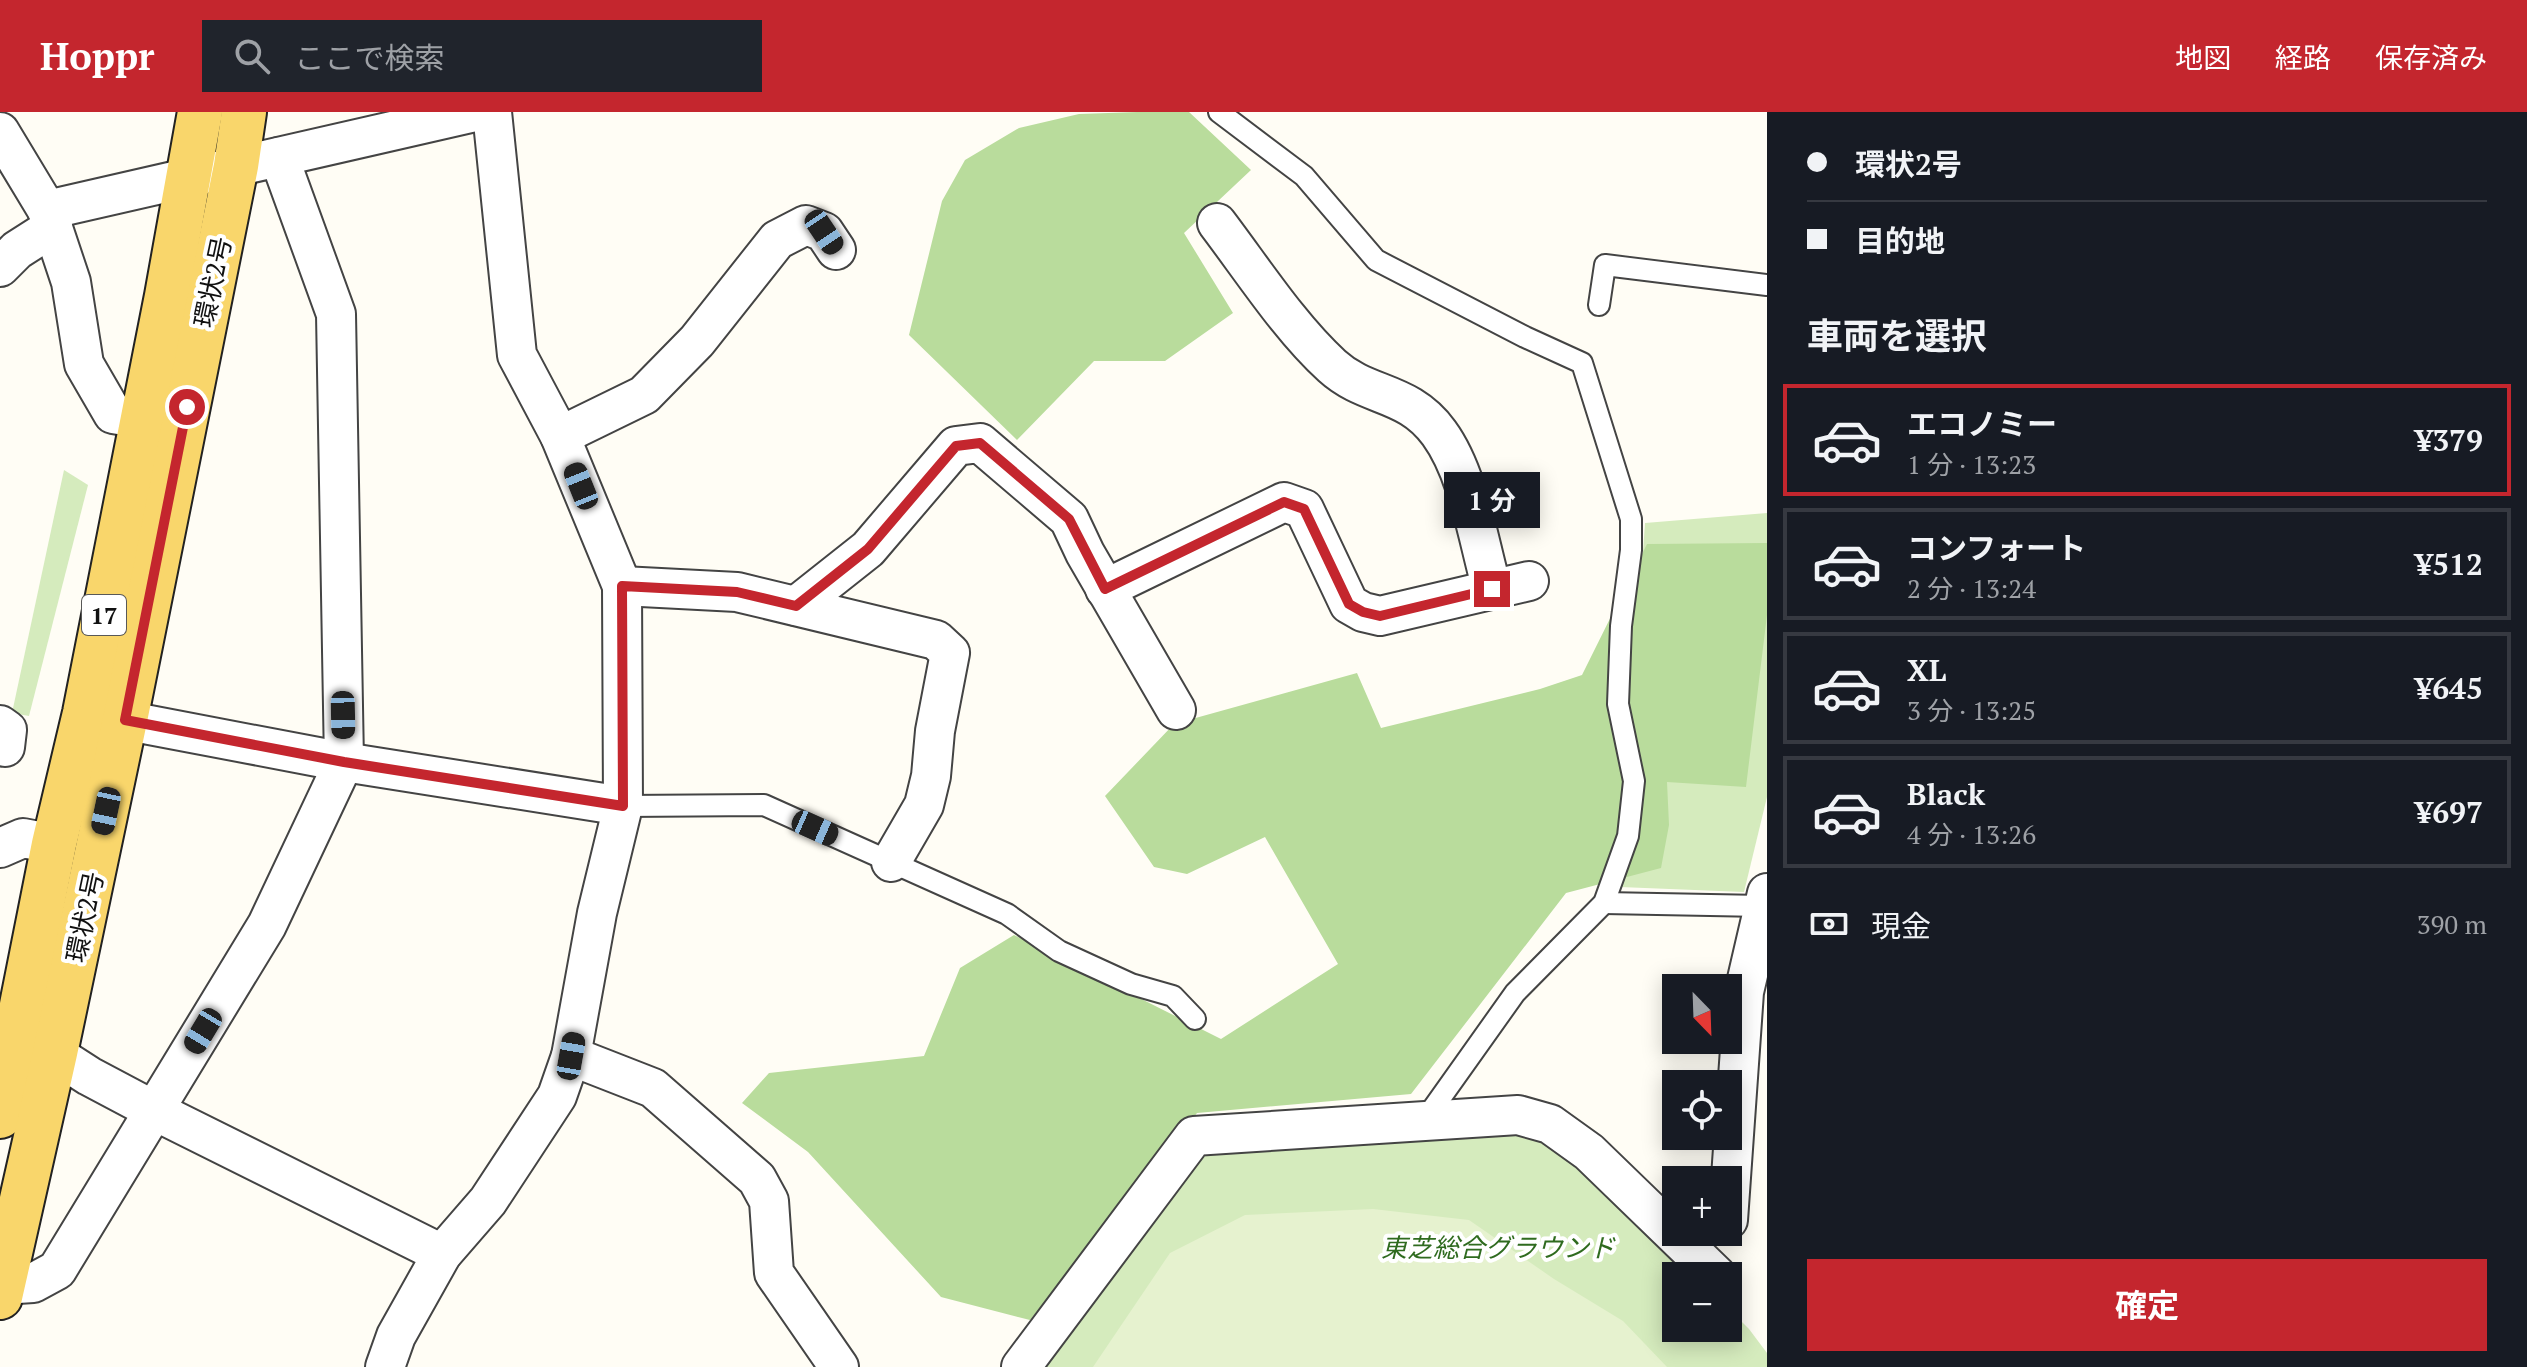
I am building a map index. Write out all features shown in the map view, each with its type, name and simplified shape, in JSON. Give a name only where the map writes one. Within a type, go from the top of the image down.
[{"type":"main road","name":"環状2号","points":[[1,1291],[55,1053],[105,717],[143,419],[200,112]]},
{"type":"main road","name":"環状2号","points":[[0,1116],[9,1028],[54,844],[105,717],[236,166],[244,112]]},
{"type":"street","points":[[0,267],[50,218],[236,166],[475,112]]},
{"type":"street","points":[[385,1367],[396,1336],[442,1254],[488,1201],[557,1096],[571,1056],[597,913],[623,806],[622,586],[560,436],[517,355],[492,112]]},
{"type":"street","points":[[0,132],[50,218],[71,282],[84,364],[113,414],[143,419]]},
{"type":"street","points":[[1,1291],[33,1283],[57,1270],[267,925],[344,762],[336,314],[279,157]]},
{"type":"street","points":[[1217,223],[1308,341],[1334,368],[1358,384],[1404,401],[1425,416],[1441,436],[1459,468],[1492,589]]},
{"type":"street","points":[[560,436],[644,395],[697,341],[777,240],[806,225],[824,232],[836,250]]},
{"type":"street","points":[[796,606],[868,549],[956,446],[980,443],[1069,519],[1105,589],[1176,710]]},
{"type":"street","points":[[1105,589],[1284,502],[1304,509],[1349,604],[1363,612],[1380,616],[1529,581]]},
{"type":"street","points":[[622,586],[737,592],[936,640],[950,653],[924,805],[891,862]]},
{"type":"street","points":[[105,717],[344,762],[623,806]]},
{"type":"street","points":[[0,848],[23,838],[54,844]]},
{"type":"street","points":[[1732,1166],[1744,992],[1765,900]]},
{"type":"street","points":[[9,1028],[155,1111],[442,1254]]},
{"type":"street","points":[[571,1056],[653,1088],[757,1179],[769,1201],[774,1273],[839,1367]]},
{"type":"street","points":[[1021,1367],[1194,1136],[1518,1115],[1550,1124],[1589,1152],[1703,1262]]},
{"type":"lane","points":[[1219,112],[1304,176],[1376,260],[1582,363],[1631,519],[1631,550],[1621,626],[1618,704],[1634,781],[1628,836],[1604,903],[1515,993],[1424,1121]]},
{"type":"lane","points":[[1599,305],[1605,265],[1767,285]]},
{"type":"lane","points":[[623,806],[764,805],[1007,914],[1059,951],[1131,984],[1173,996],[1195,1019]]},
{"type":"lane","points":[[1604,903],[1765,900]]},
{"type":"green space","points":[[1189,112],[1251,170],[1184,233],[1233,313],[1165,361],[1094,361],[1017,440],[909,335],[942,201],[965,160],[1019,128],[1079,114]]},
{"type":"green space","points":[[64,470],[88,485],[29,716],[12,713]]},
{"type":"green space","points":[[1767,513],[1767,797],[1744,892],[1620,887],[1645,523]]},
{"type":"green space","points":[[1767,543],[1767,615],[1746,787],[1667,782],[1669,825],[1661,868],[1566,893],[1411,1094],[1197,1113],[1030,1320],[941,1297],[808,1152],[742,1103],[769,1073],[924,1056],[960,968],[1014,935],[1221,1039],[1338,964],[1265,837],[1187,874],[1154,867],[1105,796],[1174,724],[1357,673],[1381,728],[1540,689],[1582,675],[1647,544]]},
{"type":"green space","name":"東芝総合グラウンド","points":[[1529,1126],[1566,1146],[1662,1242],[1662,1246],[1666,1246],[1682,1262],[1662,1262],[1662,1342],[1742,1342],[1742,1322],[1767,1353],[1767,1367],[1037,1367],[1205,1142]]},
{"type":"green space","points":[[1373,1209],[1469,1220],[1554,1279],[1623,1321],[1667,1367],[1093,1367],[1170,1253],[1245,1215]]},
{"type":"route","points":[[187,407],[125,720],[344,762],[623,806],[622,586],[737,592],[796,606],[868,549],[956,446],[980,443],[1069,519],[1105,589],[1284,502],[1304,509],[1349,604],[1363,612],[1380,616],[1492,589]]}]
